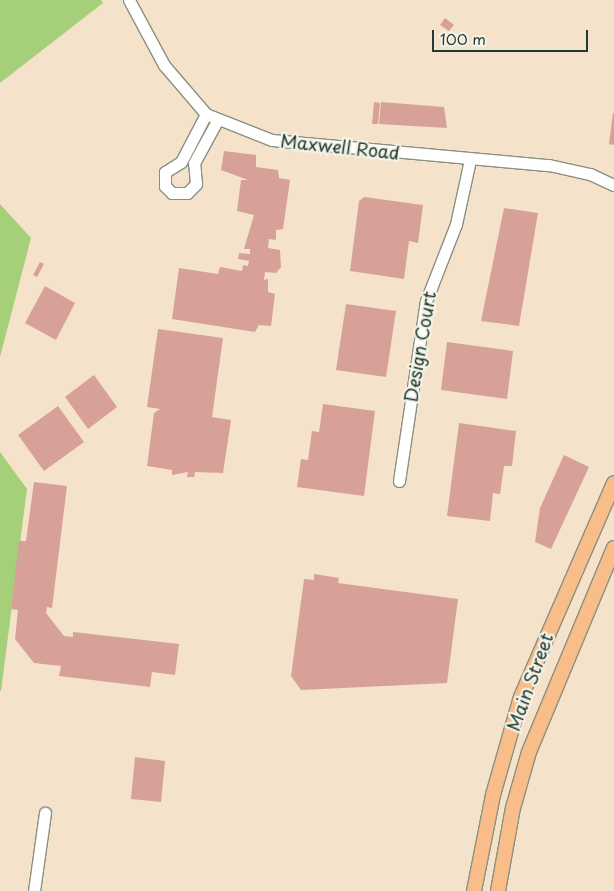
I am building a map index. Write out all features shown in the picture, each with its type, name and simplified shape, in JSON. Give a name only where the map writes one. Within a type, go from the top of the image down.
[{"type":"main road","name":"Main Street","points":[[474,891],[493,795],[522,698],[614,483]]},
{"type":"main road","name":"Main Street","points":[[498,891],[513,808],[529,752],[614,548]]},
{"type":"street","name":"Maxwell Road","points":[[129,0],[164,65],[206,114],[272,140],[470,160],[549,165],[590,174],[614,185]]},
{"type":"street","points":[[206,114],[181,162],[165,172],[165,186],[172,193],[188,193],[196,184],[194,163],[218,119]]},
{"type":"street","name":"Design Court","points":[[399,481],[426,301],[456,224],[470,160]]},
{"type":"street","points":[[34,891],[45,813]]},
{"type":"green space","points":[[0,0],[101,0],[103,3],[0,83]]},
{"type":"green space","points":[[0,204],[31,238],[0,357]]},
{"type":"green space","points":[[0,452],[27,489],[1,691],[0,691]]},
{"type":"building","points":[[445,18],[454,25],[449,31],[440,25]]},
{"type":"building","points":[[374,102],[380,103],[378,124],[372,124]]},
{"type":"building","points":[[381,102],[444,107],[447,128],[379,124]]},
{"type":"building","points":[[614,113],[614,145],[609,144]]},
{"type":"building","points":[[224,151],[256,155],[256,167],[278,170],[279,178],[290,180],[283,229],[276,230],[276,240],[269,239],[268,248],[280,250],[281,267],[276,273],[265,272],[264,280],[268,279],[268,292],[275,294],[271,326],[259,325],[255,332],[172,319],[179,268],[218,274],[220,267],[242,271],[243,265],[248,266],[249,261],[238,259],[239,253],[250,254],[250,249],[244,249],[254,215],[237,211],[241,180],[248,180],[221,170]]},
{"type":"building","points":[[364,197],[423,205],[418,243],[409,241],[404,279],[350,271],[359,201]]},
{"type":"building","points":[[504,208],[538,213],[519,326],[481,321]]},
{"type":"building","points":[[40,262],[44,264],[37,277],[33,275]]},
{"type":"building","points":[[45,286],[75,303],[56,340],[25,323]]},
{"type":"building","points":[[346,304],[396,311],[386,377],[336,370]]},
{"type":"building","points":[[158,329],[223,338],[212,417],[231,420],[223,473],[195,472],[194,477],[187,477],[188,472],[172,475],[172,470],[147,466],[154,413],[160,409],[147,407]]},
{"type":"building","points":[[447,342],[513,351],[507,399],[441,390]]},
{"type":"building","points":[[94,375],[117,407],[88,429],[65,397]]},
{"type":"building","points":[[323,404],[375,411],[364,496],[297,487],[301,459],[308,460],[312,431],[319,432]]},
{"type":"building","points":[[58,406],[84,442],[44,471],[18,435]]},
{"type":"building","points":[[459,423],[516,431],[512,466],[504,466],[500,494],[493,493],[490,521],[447,516]]},
{"type":"building","points":[[564,455],[589,467],[551,549],[535,542],[540,508]]},
{"type":"building","points":[[34,482],[67,486],[52,608],[47,607],[46,613],[64,636],[73,637],[73,632],[179,644],[175,675],[152,672],[150,687],[59,676],[61,666],[34,663],[15,639],[18,610],[11,609],[19,541],[26,541]]},
{"type":"building","points":[[314,574],[339,578],[338,583],[458,599],[447,683],[301,690],[291,676],[304,579],[314,580]]},
{"type":"building","points":[[135,757],[165,761],[161,802],[131,799]]}]
